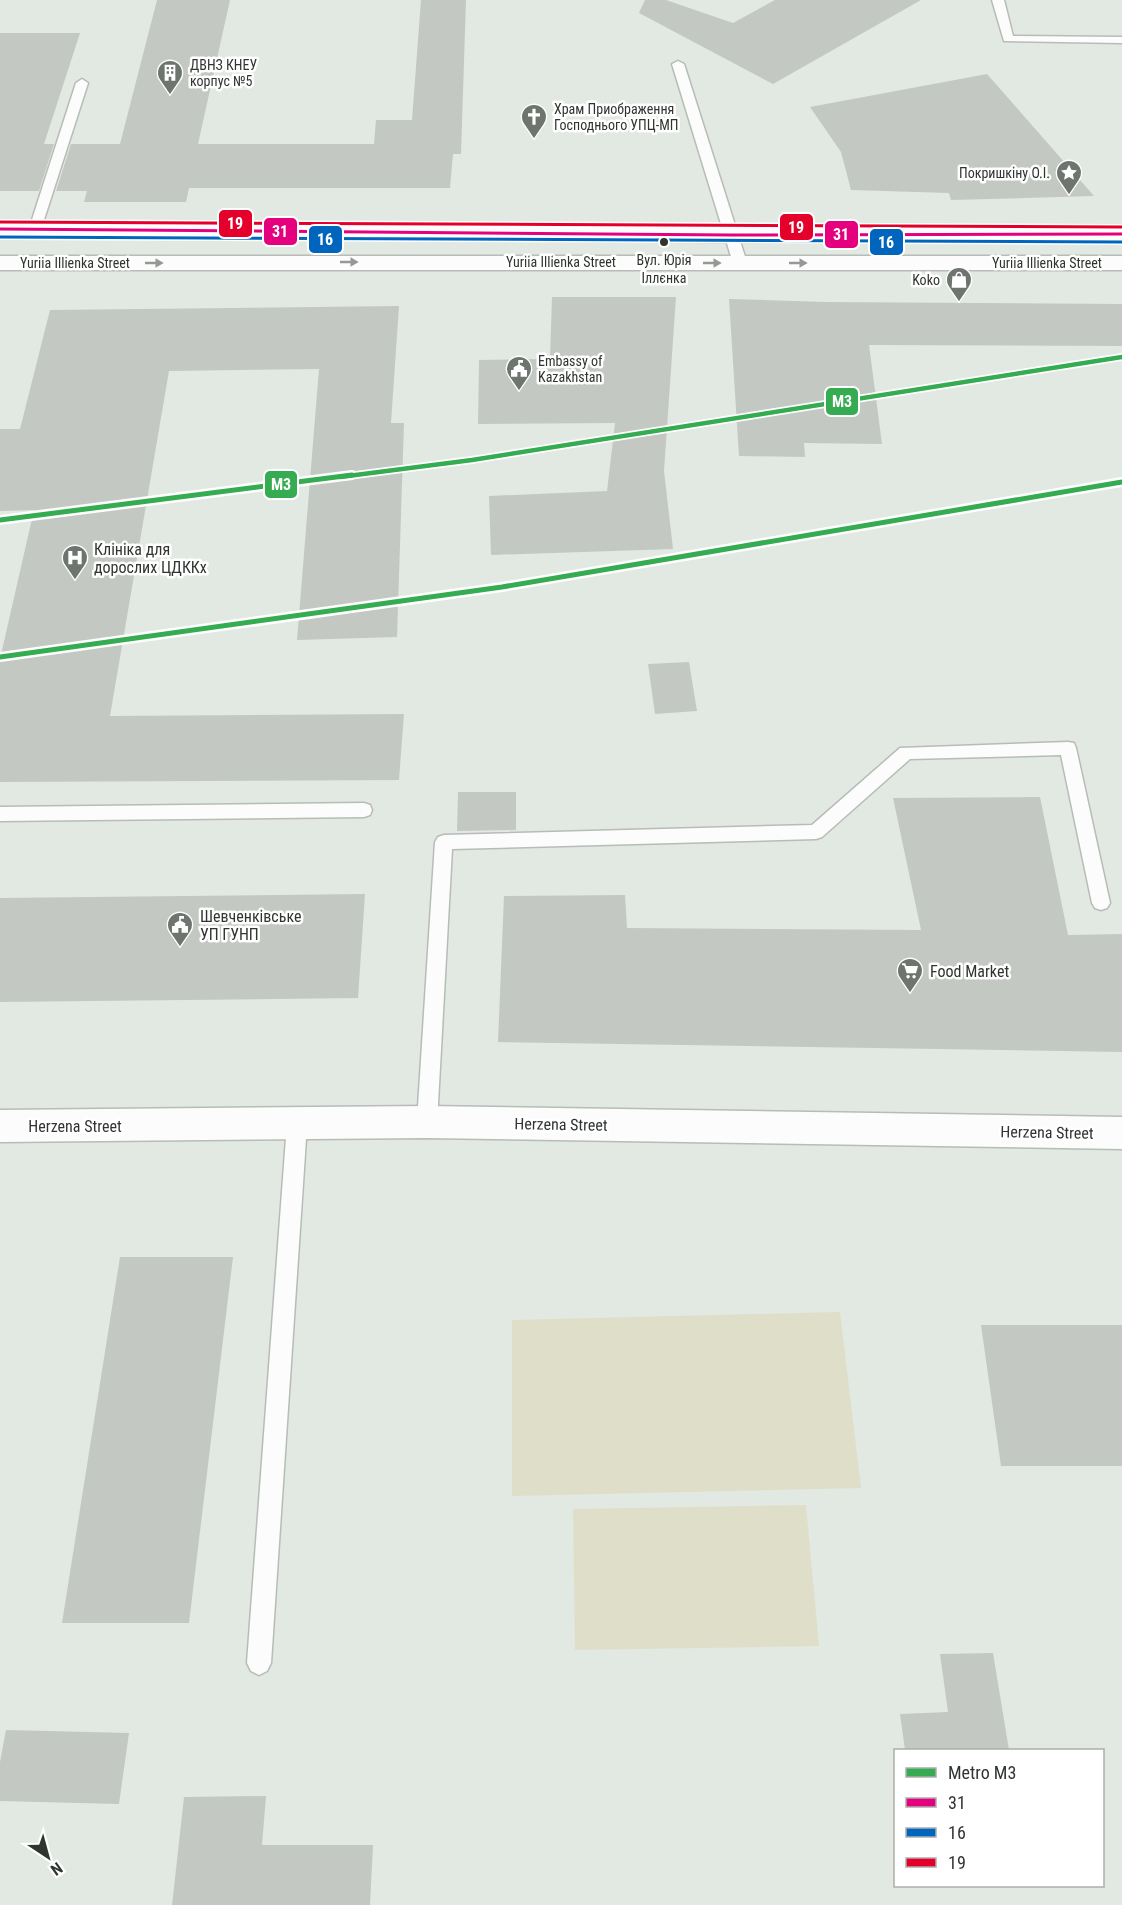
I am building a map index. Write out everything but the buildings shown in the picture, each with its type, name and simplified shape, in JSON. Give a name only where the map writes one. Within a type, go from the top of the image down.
[{"type":"main road","name":"Yuriia Illienka Street","points":[[0,229],[731,235],[1122,234]]},
{"type":"main road","name":"Yuriia Illienka Street","points":[[0,263],[1122,263]]},
{"type":"main road","name":"Herzena Street","points":[[0,1126],[427,1122],[1122,1133]]},
{"type":"lane","points":[[997,1],[1008,39],[1122,40]]},
{"type":"lane","points":[[678,64],[740,263]]},
{"type":"lane","points":[[35,229],[82,83]]},
{"type":"lane","points":[[427,1122],[444,842],[816,832],[906,753],[1068,748],[1101,903]]},
{"type":"lane","points":[[0,814],[364,810]]},
{"type":"lane","points":[[259,1663],[297,1124]]},
{"type":"green space","points":[[840,1312],[861,1488],[512,1496],[512,1320]]},
{"type":"green space","points":[[806,1505],[819,1646],[575,1650],[573,1509]]},
{"type":"metro line","name":"M3","points":[[0,520],[472,460],[1122,357]]},
{"type":"metro line","name":"M3","points":[[0,657],[502,587],[1122,482]]},
{"type":"transit line","name":"19","points":[[0,222],[1122,227]]},
{"type":"transit line","name":"31","points":[[0,229],[731,235],[1122,234]]},
{"type":"transit line","name":"16","points":[[0,237],[1122,242]]},
{"type":"place","name":"ДВНЗ КНЕУ корпус №5","points":[[170,96]]},
{"type":"place","name":"Храм Приображення Господнього УПЦ-МП","points":[[534,140]]},
{"type":"place","name":"Покришкіну О.І.","points":[[1069,196]]},
{"type":"place","name":"Вул. Юрія Іллєнка","points":[[664,242]]},
{"type":"place","name":"Koko","points":[[959,303]]},
{"type":"place","name":"Embassy of Kazakhstan","points":[[519,392]]},
{"type":"place","name":"Клініка для дорослих ЦДККх","points":[[75,581]]},
{"type":"place","name":"Шевченківське УП ГУНП","points":[[180,948]]},
{"type":"place","name":"Food Market","points":[[910,994]]}]
